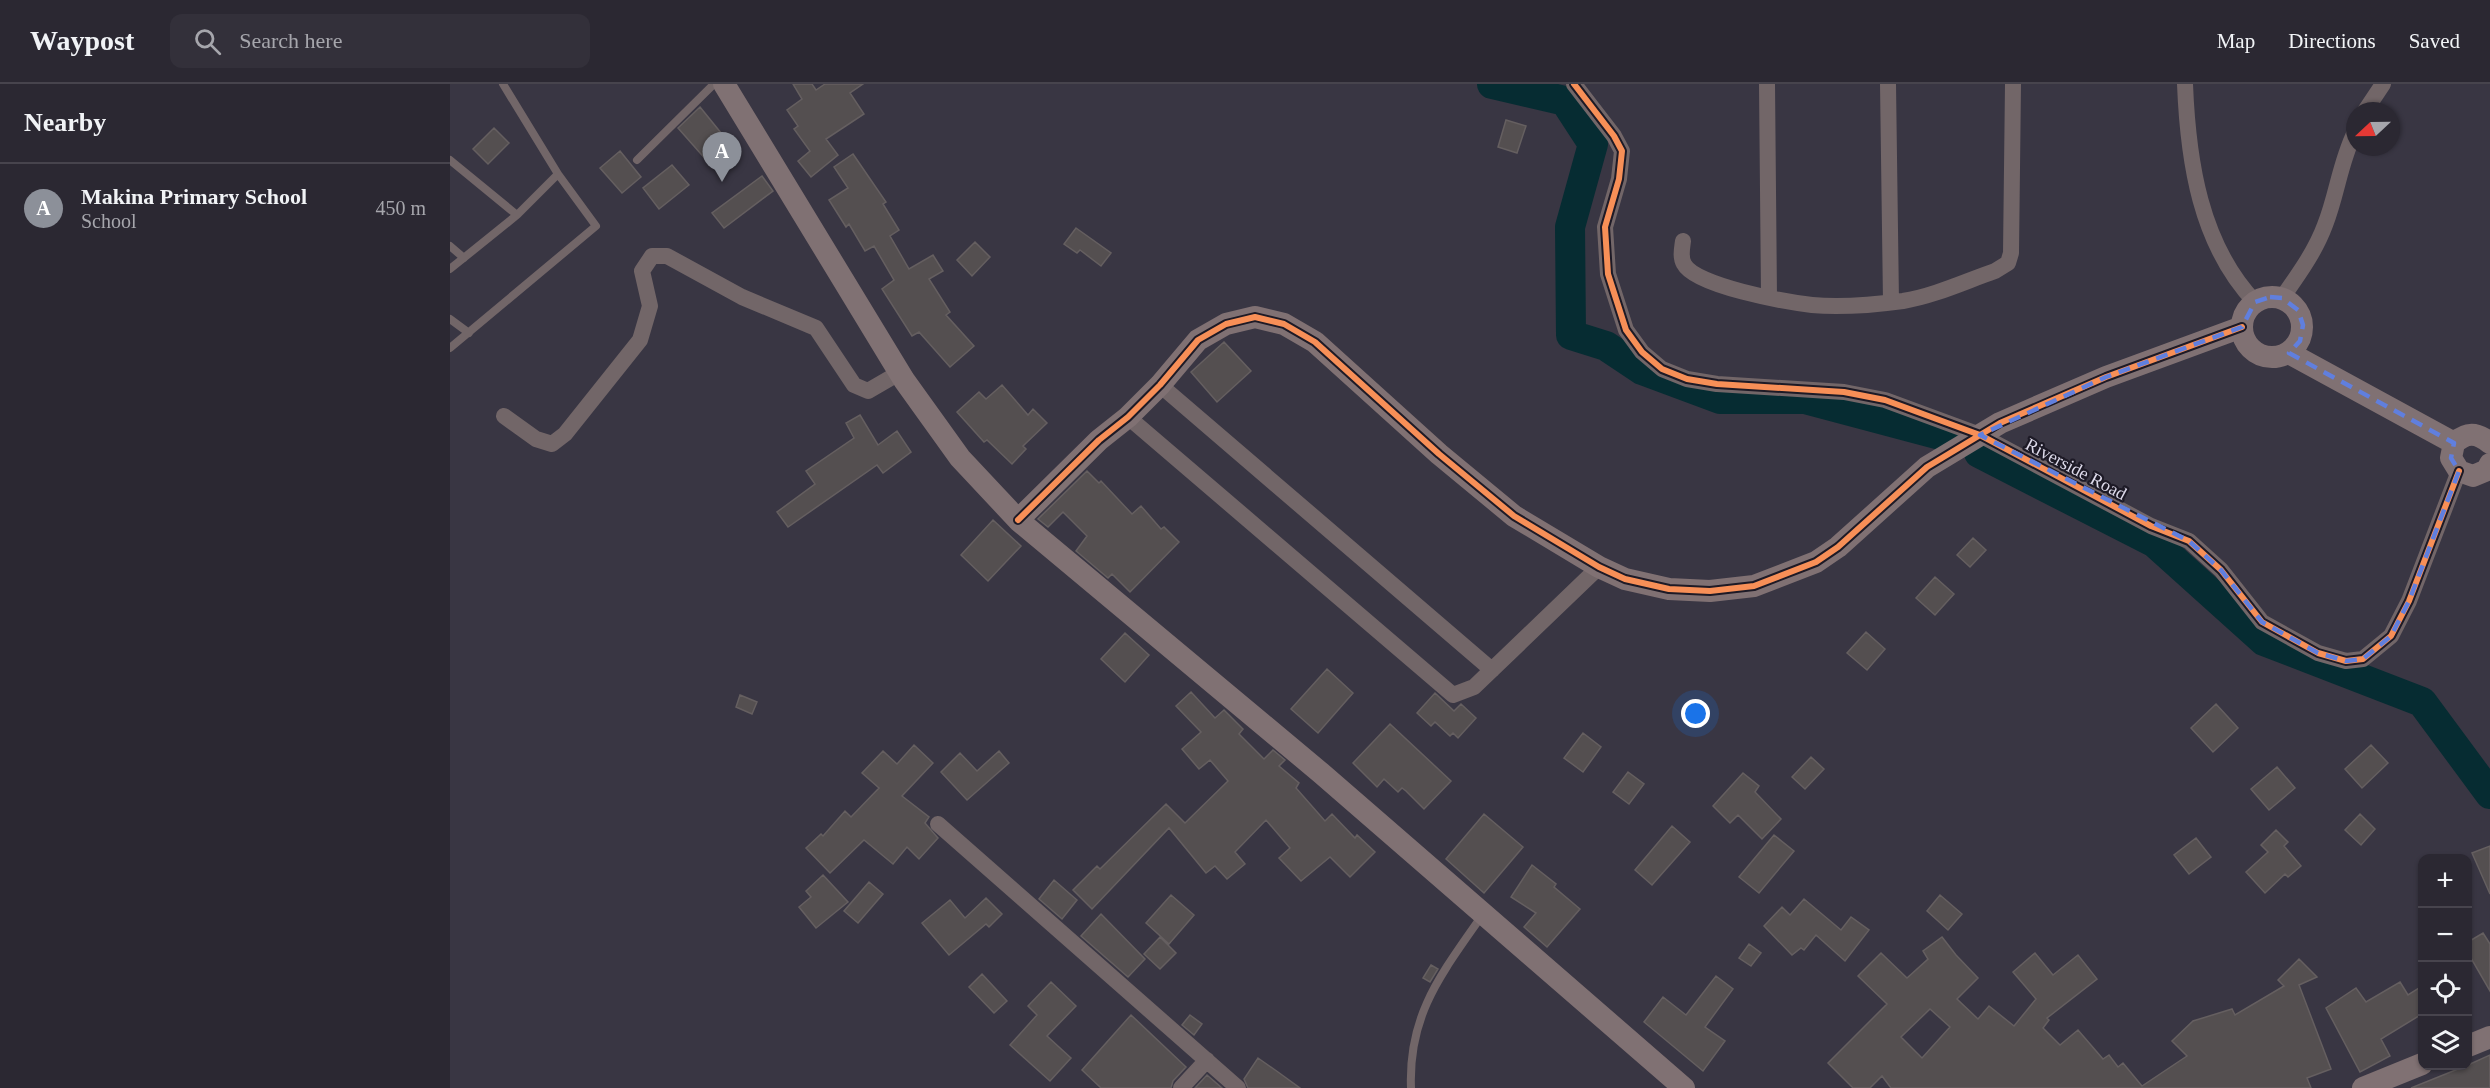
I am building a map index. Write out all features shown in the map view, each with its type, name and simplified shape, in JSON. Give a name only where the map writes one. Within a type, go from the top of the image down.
[{"type":"street","points":[[724,84],[899,373],[960,458],[1018,520],[1321,773],[1684,1088]]},
{"type":"street","name":"Riverside Road","points":[[1574,84],[1614,136],[1622,151],[1619,179],[1605,227],[1608,274],[1626,330],[1642,352],[1662,369],[1687,379],[1758,388],[1844,392],[1885,400],[1980,435],[2151,526],[2189,542],[2221,570],[2262,622],[2318,653],[2346,661],[2363,659],[2391,636],[2409,601],[2459,471]]},
{"type":"street","points":[[1767,84],[1769,297]]},
{"type":"street","points":[[1888,84],[1891,302]]},
{"type":"street","points":[[1683,242],[1684,265],[1696,278],[1769,297],[1811,305],[1858,306],[1907,300],[1995,271],[2008,263],[2012,243],[2013,84]]},
{"type":"street","points":[[2185,84],[2190,146],[2208,225],[2235,280],[2255,302]]},
{"type":"street","points":[[2371,102],[2383,84]]},
{"type":"street","points":[[2282,298],[2314,249],[2325,225],[2336,181],[2346,155]]},
{"type":"street","points":[[504,416],[536,439],[544,442],[552,444],[565,434],[640,340],[650,306],[642,271],[652,256],[667,256],[742,297],[816,328],[854,385],[868,391],[899,373]]},
{"type":"street","points":[[2270,297],[2282,298],[2298,310],[2303,325],[2300,341],[2289,353],[2268,358],[2249,347],[2241,327],[2245,312],[2255,302],[2270,297]]},
{"type":"street","points":[[1018,520],[1099,440],[1128,417],[1160,385],[1198,340],[1212,330],[1240,319],[1255,317],[1284,324],[1315,342],[1438,454],[1514,516],[1599,567],[1625,579],[1669,589],[1727,590],[1774,580],[1816,562],[1838,547],[1927,467],[2000,423],[2106,376],[2241,327]]},
{"type":"street","points":[[2289,353],[2454,443]]},
{"type":"street","points":[[1160,385],[1492,670]]},
{"type":"street","points":[[1128,417],[1453,695],[1474,687],[1599,567]]},
{"type":"street","points":[[2489,469],[2473,476],[2459,471],[2451,458],[2454,443],[2465,434],[2479,434],[2490,443]]},
{"type":"street","points":[[938,824],[1238,1088]]},
{"type":"street","points":[[2472,1044],[2490,1037]]},
{"type":"street","points":[[1181,1088],[1207,1060]]},
{"type":"street","points":[[2363,1088],[2418,1066]]},
{"type":"lane","points":[[450,348],[596,226],[558,174],[503,84]]},
{"type":"lane","points":[[637,160],[714,84]]},
{"type":"lane","points":[[450,160],[517,215]]},
{"type":"lane","points":[[450,269],[517,215],[558,174]]},
{"type":"lane","points":[[450,246],[464,258]]},
{"type":"lane","points":[[450,319],[469,333]]},
{"type":"lane","points":[[1411,1088],[1412,1063],[1419,1017],[1435,984],[1483,914]]},
{"type":"highlighted area","points":[[2270,297],[2282,298],[2298,310],[2303,325],[2300,341],[2289,353],[2454,443],[2451,458],[2459,471],[2409,601],[2391,636],[2363,659],[2346,661],[2318,653],[2262,622],[2221,570],[2189,541],[1980,435],[2106,377],[2242,327],[2255,302]]},
{"type":"building","points":[[793,84],[812,84],[816,90],[825,84],[863,84],[850,93],[864,114],[826,139],[838,155],[811,177],[798,161],[810,151],[794,129],[798,126],[787,110],[802,99]]},
{"type":"building","points":[[700,107],[730,144],[708,162],[678,128]]},
{"type":"building","points":[[1506,120],[1526,126],[1517,153],[1498,147]]},
{"type":"building","points":[[494,128],[509,143],[488,164],[473,149]]},
{"type":"building","points":[[620,151],[641,177],[622,193],[600,168]]},
{"type":"building","points":[[853,154],[886,202],[883,204],[899,230],[890,236],[909,269],[933,255],[943,271],[929,279],[950,312],[946,315],[974,346],[950,367],[919,332],[912,336],[882,289],[894,280],[874,246],[865,251],[849,224],[846,227],[829,200],[848,188],[834,167]]},
{"type":"building","points":[[672,165],[689,185],[659,209],[643,188]]},
{"type":"building","points":[[762,176],[773,191],[724,228],[712,213]]},
{"type":"building","points":[[1076,228],[1111,253],[1101,266],[1080,250],[1077,253],[1064,244]]},
{"type":"building","points":[[975,242],[990,257],[972,276],[957,260]]},
{"type":"building","points":[[1224,342],[1251,371],[1217,402],[1191,372]]},
{"type":"building","points":[[1002,385],[1028,415],[1033,409],[1047,423],[1023,446],[1026,449],[1012,464],[987,440],[984,442],[957,412],[979,392],[986,399]]},
{"type":"building","points":[[860,415],[878,445],[897,431],[911,452],[883,473],[877,465],[788,527],[777,512],[815,484],[806,471],[854,438],[846,423]]},
{"type":"building","points":[[1087,471],[1099,483],[1101,481],[1132,514],[1141,506],[1161,529],[1164,527],[1179,542],[1130,592],[1112,574],[1108,578],[1076,551],[1087,536],[1063,512],[1048,527],[1038,519]]},
{"type":"building","points":[[993,520],[1021,546],[988,581],[961,555]]},
{"type":"building","points":[[1973,538],[1986,550],[1970,567],[1957,555]]},
{"type":"building","points":[[1935,577],[1954,594],[1935,615],[1916,598]]},
{"type":"building","points":[[1866,632],[1885,649],[1867,670],[1847,653]]},
{"type":"building","points":[[1125,633],[1149,655],[1125,682],[1101,659]]},
{"type":"building","points":[[1327,669],[1353,693],[1318,733],[1291,709]]},
{"type":"building","points":[[1191,692],[1215,718],[1224,710],[1243,729],[1239,734],[1264,759],[1273,750],[1285,760],[1279,766],[1299,783],[1296,788],[1325,821],[1332,814],[1355,838],[1357,835],[1375,852],[1350,877],[1330,857],[1301,881],[1279,858],[1290,848],[1266,820],[1235,852],[1245,864],[1227,879],[1215,866],[1206,873],[1169,828],[1092,909],[1073,890],[1097,866],[1100,869],[1166,804],[1185,823],[1228,781],[1210,760],[1199,769],[1182,749],[1201,732],[1176,706]]},
{"type":"building","points":[[1435,693],[1454,711],[1461,704],[1476,718],[1458,738],[1453,733],[1450,736],[1435,722],[1431,726],[1417,713]]},
{"type":"building","points":[[740,695],[757,702],[752,714],[736,707]]},
{"type":"building","points":[[2216,704],[2238,728],[2213,752],[2191,728]]},
{"type":"building","points":[[1390,724],[1451,781],[1424,809],[1402,788],[1398,792],[1384,779],[1377,787],[1353,763]]},
{"type":"building","points":[[1583,733],[1601,747],[1583,772],[1564,758]]},
{"type":"building","points":[[914,745],[933,763],[902,796],[929,817],[925,823],[938,838],[919,859],[907,847],[893,864],[864,840],[830,873],[806,848],[821,834],[823,836],[845,811],[851,817],[879,788],[862,773],[883,751],[897,764]]},
{"type":"building","points":[[2371,745],[2388,763],[2362,788],[2345,769]]},
{"type":"building","points":[[999,751],[1009,763],[967,800],[941,772],[960,753],[977,771]]},
{"type":"building","points":[[1811,757],[1824,769],[1805,789],[1792,777]]},
{"type":"building","points":[[2277,767],[2295,788],[2269,810],[2251,789]]},
{"type":"building","points":[[1628,772],[1644,784],[1629,804],[1613,792]]},
{"type":"building","points":[[1743,773],[1759,786],[1755,792],[1781,819],[1762,839],[1738,815],[1730,823],[1713,806]]},
{"type":"building","points":[[1484,814],[1523,847],[1484,893],[1446,859]]},
{"type":"building","points":[[2360,814],[2375,829],[2361,845],[2345,830]]},
{"type":"building","points":[[1672,826],[1690,842],[1652,885],[1635,870]]},
{"type":"building","points":[[2276,830],[2288,842],[2284,846],[2301,866],[2288,877],[2285,874],[2265,893],[2246,872],[2268,852],[2261,845]]},
{"type":"building","points":[[1774,835],[1794,851],[1759,893],[1739,877]]},
{"type":"building","points":[[2196,838],[2211,857],[2189,874],[2174,855]]},
{"type":"building","points":[[2490,846],[2490,894],[2472,853]]},
{"type":"building","points":[[1532,865],[1556,884],[1554,887],[1580,909],[1547,947],[1524,927],[1536,913],[1511,897]]},
{"type":"building","points":[[823,875],[848,902],[816,928],[799,907],[811,897],[806,891]]},
{"type":"building","points":[[1054,880],[1077,900],[1062,919],[1039,899]]},
{"type":"building","points":[[869,882],[883,894],[858,923],[844,911]]},
{"type":"building","points":[[1171,895],[1194,915],[1169,944],[1146,923]]},
{"type":"building","points":[[1940,895],[1962,914],[1948,930],[1927,911]]},
{"type":"building","points":[[986,898],[1002,914],[989,927],[986,924],[949,955],[922,923],[950,900],[965,918]]},
{"type":"building","points":[[1804,899],[1841,930],[1851,917],[1869,930],[1845,961],[1816,935],[1804,950],[1801,948],[1792,955],[1764,926],[1782,907],[1790,915]]},
{"type":"building","points":[[1101,914],[1145,959],[1128,977],[1081,936]]},
{"type":"building","points":[[2483,933],[2490,944],[2490,991],[2472,960],[2472,940]]},
{"type":"building","points":[[1160,937],[1176,953],[1160,969],[1144,954]]},
{"type":"building","points":[[1942,937],[1978,978],[1957,999],[1978,1019],[1989,1006],[2014,1026],[2036,999],[2013,972],[2035,953],[2053,975],[2078,955],[2097,979],[2047,1018],[2049,1020],[2043,1028],[2060,1045],[2078,1030],[2103,1059],[2109,1055],[2118,1067],[2123,1063],[2142,1086],[2187,1056],[2172,1041],[2193,1021],[2232,1009],[2235,1015],[2284,986],[2278,980],[2299,959],[2317,977],[2299,985],[2331,1069],[2307,1078],[2311,1088],[1891,1088],[1882,1076],[1870,1088],[1853,1088],[1828,1063],[1887,1004],[1858,976],[1881,953],[1907,978],[1928,959],[1923,951]],"holes":[[[1930,1009],[1950,1027],[1922,1058],[1901,1037]]]},
{"type":"building","points":[[1749,944],[1761,953],[1751,966],[1739,958]]},
{"type":"building","points":[[1431,965],[1438,969],[1430,982],[1423,978]]},
{"type":"building","points":[[982,974],[1007,1001],[994,1013],[969,987]]},
{"type":"building","points":[[1716,976],[1733,989],[1705,1027],[1725,1041],[1703,1071],[1644,1022],[1663,997],[1686,1015]]},
{"type":"building","points":[[1051,982],[1076,1006],[1047,1036],[1071,1058],[1050,1081],[1010,1045],[1037,1015],[1028,1006]]},
{"type":"building","points":[[2400,982],[2408,995],[2418,989],[2418,1016],[2381,1039],[2390,1056],[2360,1072],[2326,1008],[2356,988],[2366,1002]]},
{"type":"building","points":[[1131,1015],[1186,1067],[1173,1081],[1171,1088],[1101,1088],[1082,1070]]},
{"type":"building","points":[[1190,1015],[1202,1024],[1194,1035],[1182,1025]]},
{"type":"building","points":[[2490,1055],[2490,1088],[2411,1088],[2456,1070],[2472,1070],[2472,1063]]},
{"type":"building","points":[[1258,1058],[1300,1088],[1248,1088],[1244,1079]]},
{"type":"building","points":[[1207,1075],[1222,1088],[1195,1088]]},
{"type":"waterway","points":[[1492,84],[1565,101],[1593,144],[1570,227],[1571,335],[1606,346],[1642,370],[1720,399],[1805,399],[1944,436]]},
{"type":"waterway","points":[[1979,453],[2155,543],[2264,641],[2422,702],[2490,794]]},
{"type":"cycle path","points":[[1574,84],[1614,136],[1622,151],[1619,179],[1605,227],[1608,274],[1626,330],[1642,352],[1662,369],[1687,379],[1717,384],[1844,392],[1885,400],[1980,435],[2151,526],[2189,541],[2221,570],[2262,622],[2318,653],[2346,661],[2363,659],[2391,636],[2409,601],[2459,471]]},
{"type":"cycle path","points":[[1018,520],[1099,440],[1128,417],[1160,385],[1198,340],[1226,324],[1255,317],[1284,324],[1315,342],[1439,454],[1514,516],[1599,567],[1625,579],[1669,589],[1710,591],[1754,586],[1816,562],[1838,547],[1927,467],[2000,423],[2106,377],[2242,327]]},
{"type":"place","name":"Makina Primary School","points":[[722,182]]}]
